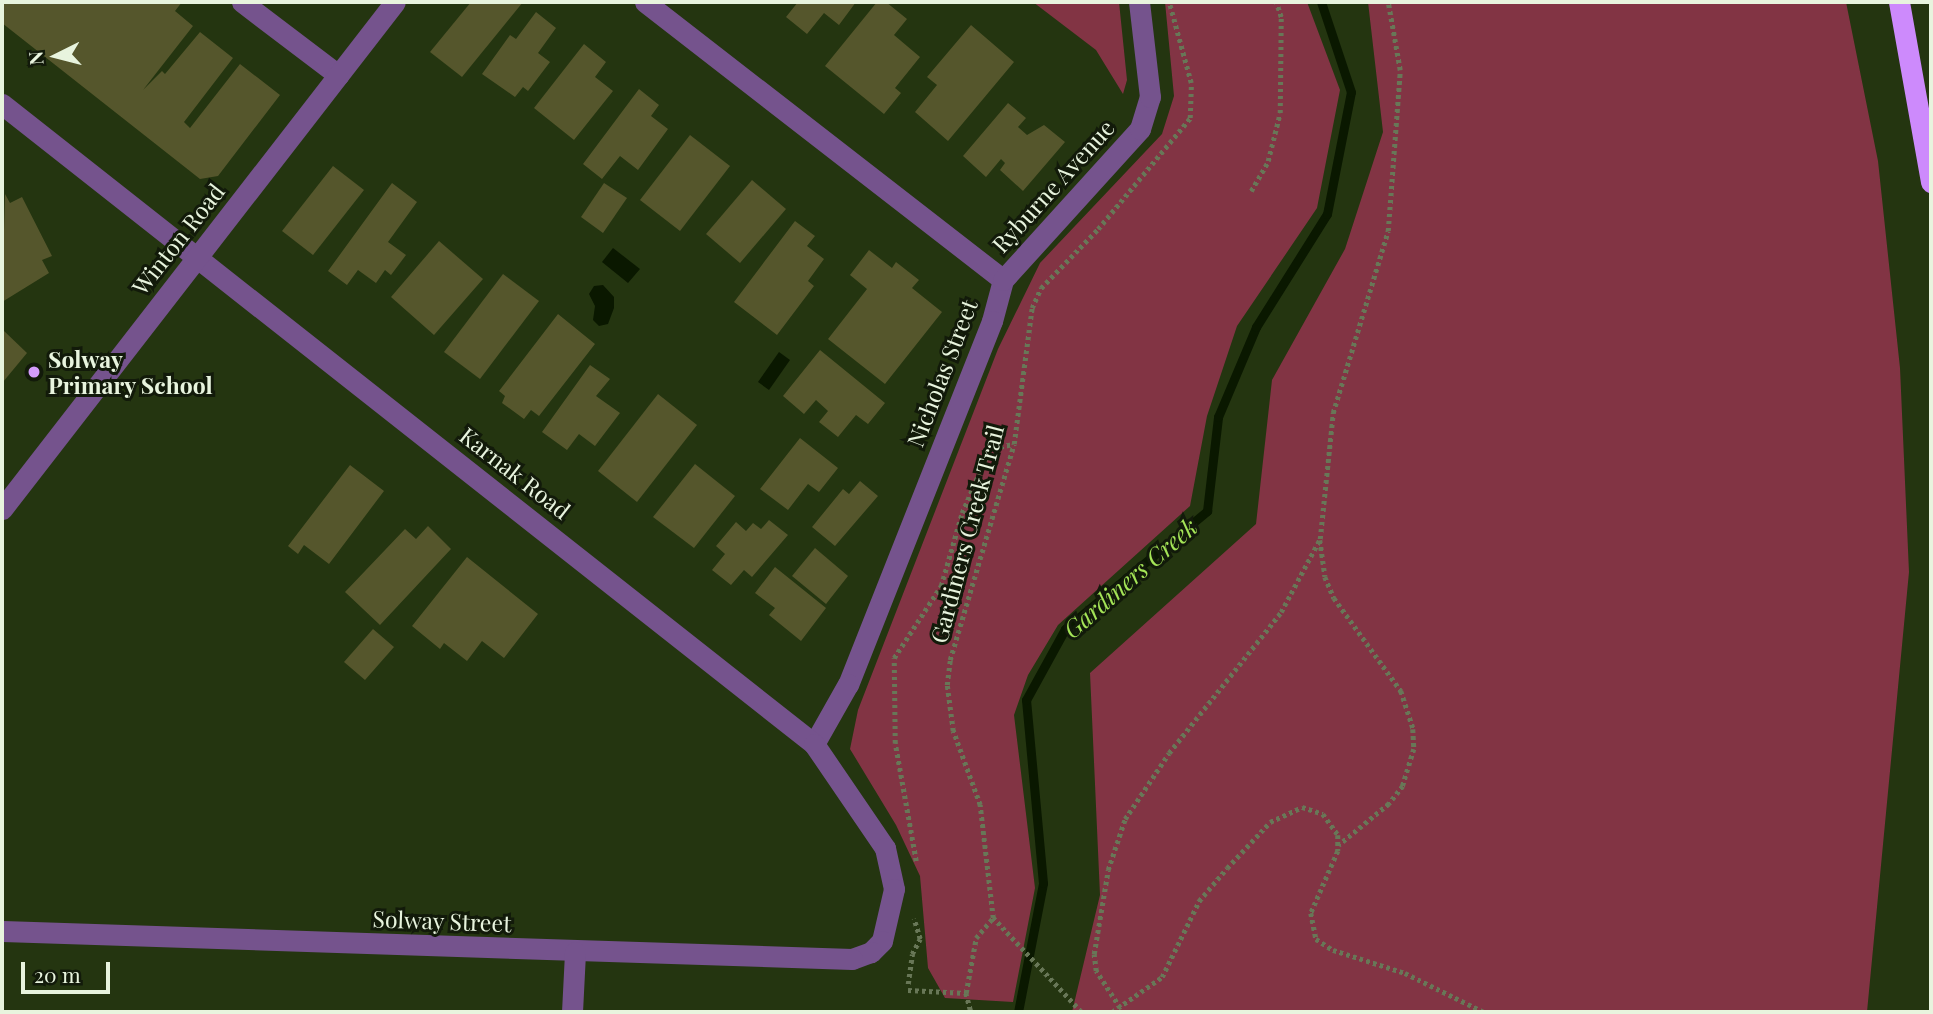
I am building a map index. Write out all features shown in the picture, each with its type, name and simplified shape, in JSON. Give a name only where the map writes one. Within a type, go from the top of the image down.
[{"type":"highway","points":[[1899,2],[1931,182]]},
{"type":"street","points":[[242,2],[338,75]]},
{"type":"street","name":"Winton Road","points":[[2,509],[395,2]]},
{"type":"street","name":"Nicholas Street","points":[[645,2],[1003,280],[992,321],[848,684],[814,744]]},
{"type":"street","name":"Ryburne Avenue","points":[[1003,280],[1140,130],[1150,97],[1139,2]]},
{"type":"street","name":"Karnak Road","points":[[2,104],[814,744],[890,862],[893,904],[878,947]]},
{"type":"street","name":"Solway Street","points":[[2,931],[575,952],[852,958],[878,947]]},
{"type":"street","points":[[572,1012],[575,952]]},
{"type":"path","name":"Gardiners Creek Trail","points":[[994,921],[981,805],[953,731],[947,685],[950,660],[1014,444],[1027,330],[1041,288],[1098,229],[1190,118],[1192,83],[1169,2]]},
{"type":"path","points":[[1251,191],[1268,161],[1280,113],[1281,16],[1276,2]]},
{"type":"path","points":[[1388,2],[1400,70],[1388,231],[1333,413],[1320,539],[1325,578],[1334,598],[1388,670],[1409,710],[1412,758],[1403,786],[1389,804],[1339,846],[1311,913],[1316,939],[1333,950],[1413,976],[1485,1012]]},
{"type":"path","points":[[916,866],[895,743],[892,667],[908,632],[941,586],[962,513],[988,455],[993,448],[1014,444]]},
{"type":"path","points":[[1120,1008],[1096,971],[1094,954],[1108,870],[1125,819],[1169,753],[1281,612],[1320,539]]},
{"type":"path","points":[[1112,1012],[1162,977],[1199,901],[1270,822],[1293,809],[1317,809],[1335,827],[1339,846]]},
{"type":"path","points":[[914,910],[920,939],[912,954],[908,987],[966,993]]},
{"type":"path","points":[[971,1012],[966,993],[976,939],[994,921],[1071,998],[1081,1012]]},
{"type":"shaded area","points":[[1033,2],[1119,2],[1127,80],[1123,94],[1096,50]]},
{"type":"shaded area","points":[[1165,2],[1307,2],[1340,90],[1317,208],[1237,326],[1207,416],[1190,506],[1058,625],[1028,675],[1014,715],[1035,888],[1013,1002],[945,998],[928,968],[920,876],[896,825],[850,749],[858,710],[998,349],[1040,263],[1162,134],[1174,96]]},
{"type":"shaded area","points":[[1368,2],[1846,2],[1878,161],[1900,368],[1909,572],[1867,1012],[1072,1012],[1100,895],[1090,673],[1256,524],[1272,380],[1345,249],[1383,132]]},
{"type":"shaded area","points":[[613,248],[640,269],[628,283],[602,262]]},
{"type":"shaded area","points":[[603,285],[614,297],[614,308],[608,324],[599,326],[593,320],[595,306],[589,294],[594,286]]},
{"type":"shaded area","points":[[779,352],[790,360],[769,390],[758,382]]},
{"type":"building","points":[[2,2],[182,2],[175,11],[193,26],[143,90],[162,71],[165,74],[200,32],[233,58],[184,122],[190,128],[240,64],[280,95],[218,176],[200,179],[2,23]]},
{"type":"building","points":[[471,2],[523,2],[462,77],[430,52]]},
{"type":"building","points":[[798,2],[856,2],[839,25],[824,13],[807,34],[786,17]]},
{"type":"building","points":[[877,2],[886,2],[907,19],[894,35],[920,57],[895,88],[901,93],[884,114],[825,66]]},
{"type":"building","points":[[536,12],[556,28],[538,53],[550,62],[528,91],[523,87],[515,97],[482,74],[510,35],[516,39]]},
{"type":"building","points":[[971,25],[1014,62],[948,141],[915,112],[937,85],[927,77]]},
{"type":"building","points":[[584,44],[606,62],[595,77],[613,91],[574,140],[534,108]]},
{"type":"building","points":[[639,89],[659,105],[651,116],[668,129],[638,170],[620,156],[602,179],[583,164]]},
{"type":"building","points":[[1008,103],[1026,118],[1018,127],[1027,135],[1044,125],[1065,142],[1023,191],[1000,170],[1005,163],[1001,159],[986,177],[963,156]]},
{"type":"building","points":[[690,135],[730,166],[680,231],[640,200]]},
{"type":"building","points":[[333,166],[364,190],[313,255],[282,231]]},
{"type":"building","points":[[752,180],[786,209],[740,263],[706,234]]},
{"type":"building","points":[[392,183],[417,202],[388,242],[406,255],[391,275],[385,270],[376,283],[358,270],[347,285],[328,271]]},
{"type":"building","points":[[604,183],[627,198],[603,233],[581,217]]},
{"type":"building","points":[[5,194],[10,203],[22,197],[52,256],[42,260],[49,273],[2,302]]},
{"type":"building","points":[[795,221],[815,236],[807,246],[824,259],[808,281],[814,286],[777,335],[734,302]]},
{"type":"building","points":[[439,241],[483,279],[434,335],[391,297]]},
{"type":"building","points":[[869,250],[892,268],[896,262],[919,280],[912,288],[942,312],[885,384],[828,339],[867,289],[850,275]]},
{"type":"building","points":[[503,274],[539,301],[480,379],[444,352]]},
{"type":"building","points":[[558,314],[595,344],[539,416],[531,410],[524,419],[502,403],[505,396],[499,391]]},
{"type":"building","points":[[2,329],[27,353],[3,382],[2,381]]},
{"type":"building","points":[[820,350],[885,403],[868,424],[856,415],[838,437],[819,422],[828,411],[816,400],[804,414],[783,396]]},
{"type":"building","points":[[590,365],[610,379],[596,396],[620,413],[595,446],[579,434],[567,450],[542,432]]},
{"type":"building","points":[[658,394],[697,425],[637,502],[598,471]]},
{"type":"building","points":[[800,438],[838,468],[819,492],[808,484],[788,510],[760,489]]},
{"type":"building","points":[[695,464],[735,496],[694,548],[653,517]]},
{"type":"building","points":[[350,465],[384,491],[329,564],[304,545],[298,554],[288,546]]},
{"type":"building","points":[[860,481],[878,496],[835,546],[812,527],[843,489],[849,494]]},
{"type":"building","points":[[769,520],[788,535],[752,577],[744,570],[731,585],[712,570],[725,554],[716,546],[736,522],[746,531],[753,523],[761,529]]},
{"type":"building","points":[[428,526],[451,549],[380,625],[345,592],[405,529],[416,539]]},
{"type":"building","points":[[815,548],[848,576],[826,604],[792,576]]},
{"type":"building","points":[[467,557],[538,614],[504,658],[482,641],[467,661],[444,643],[440,649],[412,626]]},
{"type":"building","points":[[775,567],[826,608],[801,641],[769,615],[775,608],[755,593]]},
{"type":"building","points":[[373,629],[394,647],[365,680],[344,662]]},
{"type":"waterway","name":"Gardiners Creek","points":[[1018,1012],[1043,883],[1026,700],[1065,629],[1207,511],[1218,417],[1256,327],[1327,214],[1351,92],[1321,2]]},
{"type":"place","name":"Solway Primary School","points":[[34,372]]}]
